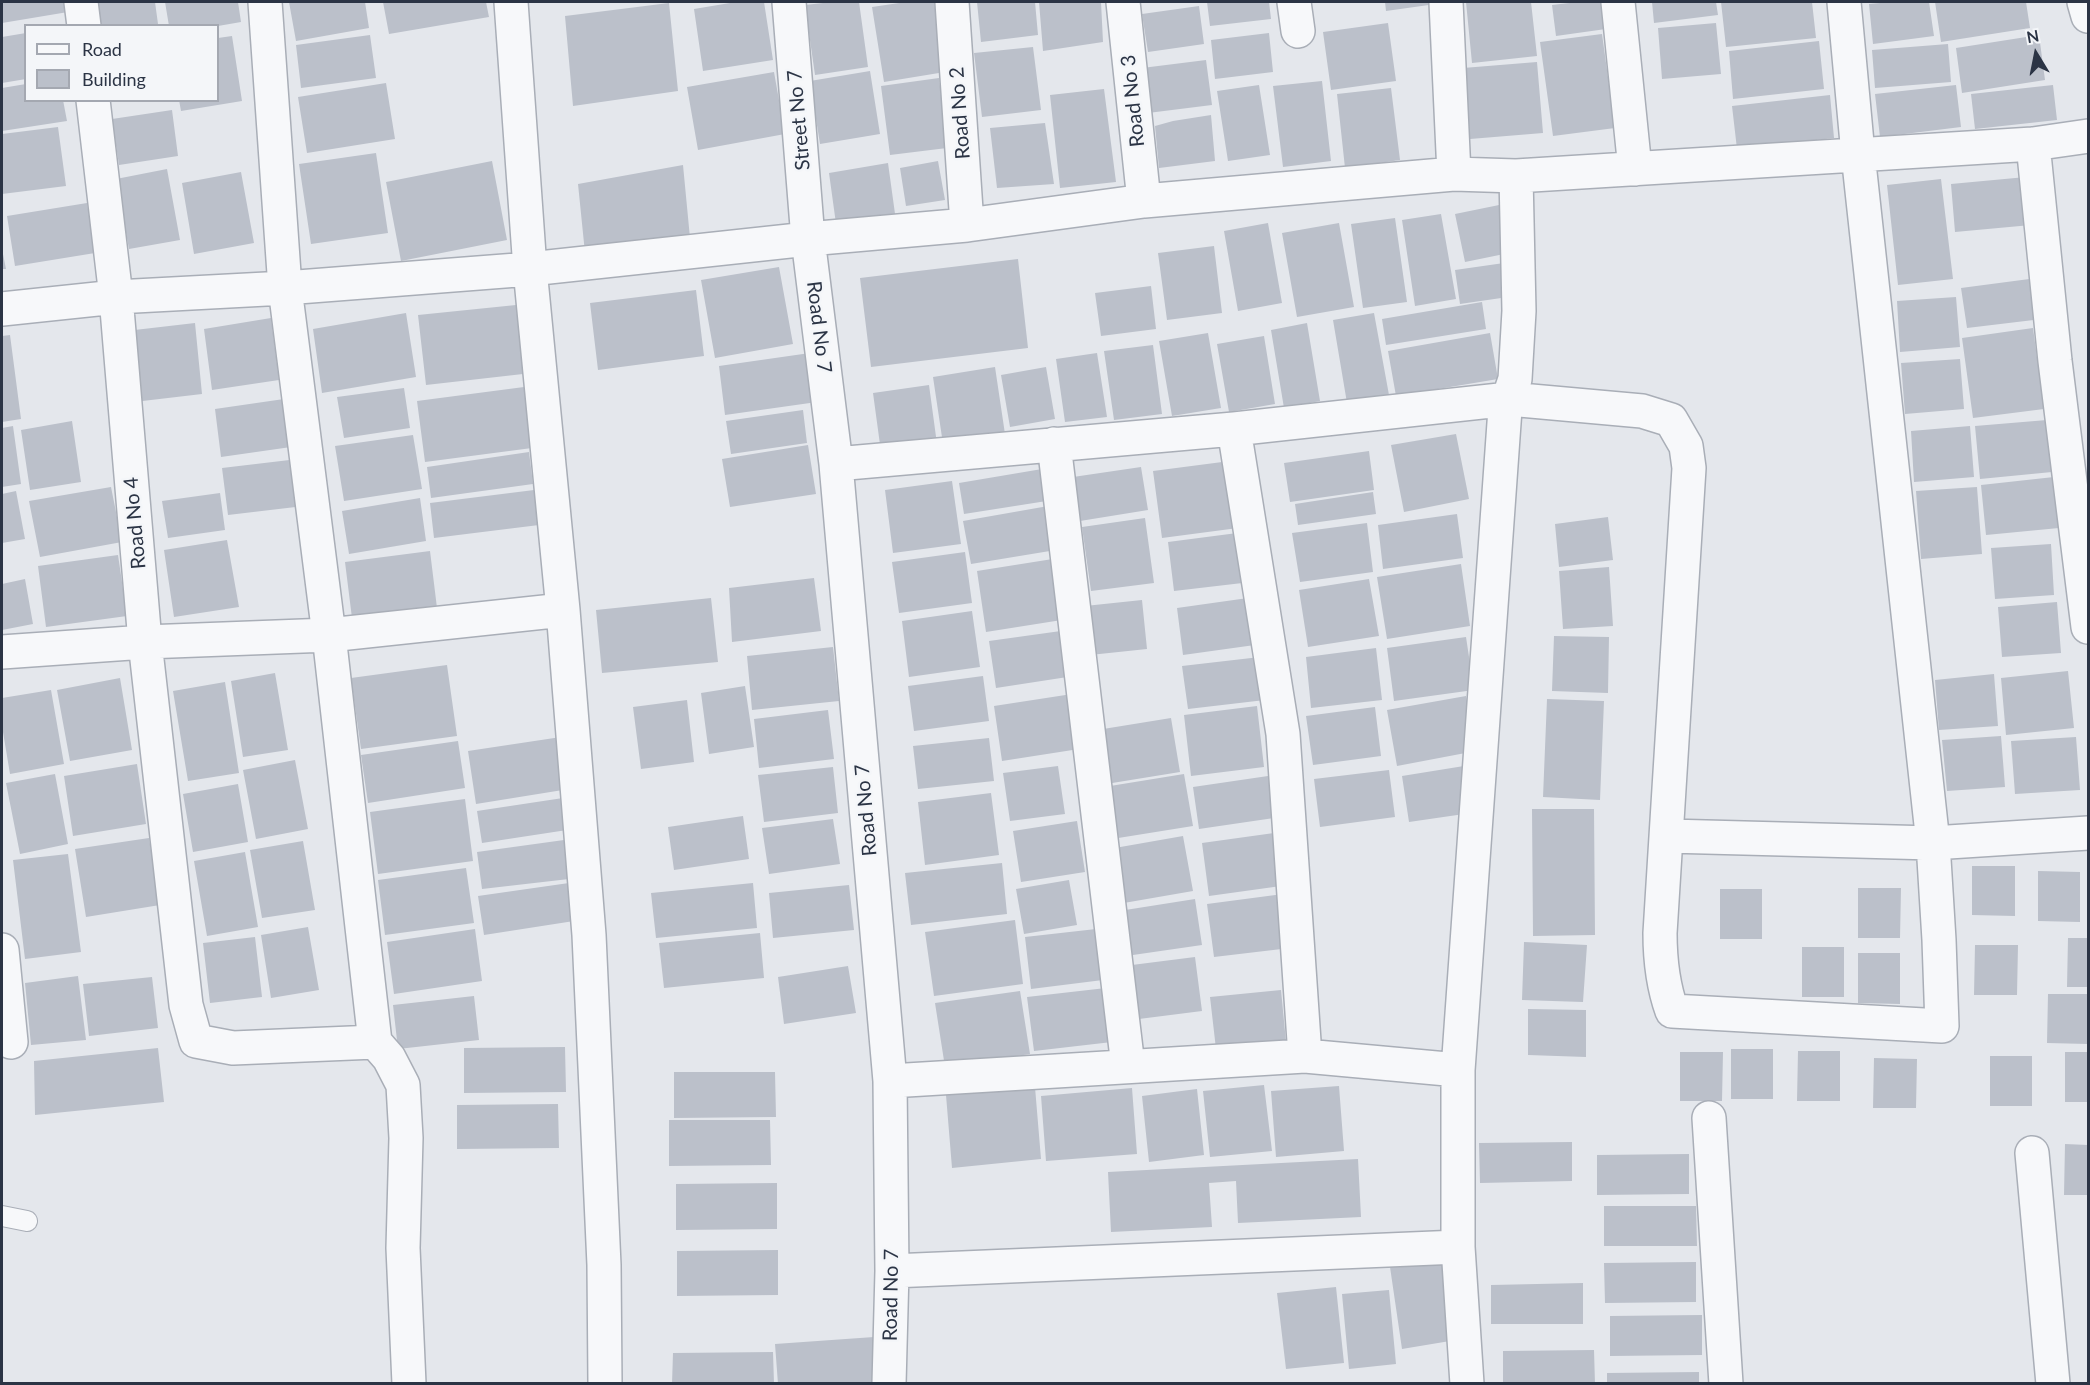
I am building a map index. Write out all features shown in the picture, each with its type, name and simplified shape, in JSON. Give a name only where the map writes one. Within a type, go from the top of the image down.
[{"type":"street","points":[[81,2],[84,24]]},
{"type":"street","points":[[265,2],[285,288],[329,636],[375,1042],[389,1058],[403,1085],[406,1138],[403,1248],[409,1383]]},
{"type":"street","points":[[511,2],[530,269],[563,610],[589,935],[604,1265],[605,1383]]},
{"type":"street","name":"Street No 7","points":[[789,2],[808,239]]},
{"type":"street","name":"Road No 2","points":[[952,2],[968,225]]},
{"type":"street","name":"Road No 3","points":[[1123,2],[1144,201]]},
{"type":"street","points":[[1446,2],[1454,174]]},
{"type":"street","points":[[1618,2],[1635,169]]},
{"type":"street","points":[[836,464],[1234,429],[1509,399],[1642,411],[1671,420],[1686,446],[1689,468],[1660,953],[1666,993],[1672,1011],[1942,1026],[1940,940],[1933,843],[1858,154],[1844,2]]},
{"type":"street","points":[[2084,2],[2088,16]]},
{"type":"street","name":"Road No 4","points":[[93,102],[116,297],[145,642],[186,1005],[196,1041],[233,1048],[375,1042]]},
{"type":"street","points":[[2,309],[116,297],[285,288],[530,269],[808,239],[968,225],[1144,201],[1454,174],[1516,176],[1635,169],[2033,144],[2088,136]]},
{"type":"street","points":[[2033,144],[2055,361],[2088,627]]},
{"type":"street","points":[[1467,1383],[1458,1248],[1458,1070],[1505,420],[1515,379],[1519,310],[1516,176]]},
{"type":"street","name":"Road No 7","points":[[808,239],[836,464],[890,1081],[892,1271],[889,1383]]},
{"type":"street","points":[[1234,429],[1283,734],[1305,1056]]},
{"type":"street","points":[[1054,444],[1128,1066]]},
{"type":"street","points":[[2,652],[145,642],[329,636],[563,610]]},
{"type":"street","points":[[1668,836],[1933,843],[2088,833]]},
{"type":"street","points":[[2,950],[11,1042]]},
{"type":"street","points":[[890,1081],[1305,1056],[1458,1070]]},
{"type":"street","points":[[1709,1118],[1726,1383]]},
{"type":"street","points":[[2032,1153],[2053,1383]]},
{"type":"street","points":[[892,1271],[1458,1248]]},
{"type":"lane","points":[[2,1216],[27,1221]]},
{"type":"building","points":[[2,2],[66,2],[68,12],[2,23]]},
{"type":"building","points":[[97,2],[155,2],[158,24],[100,24]]},
{"type":"building","points":[[165,2],[238,2],[241,22],[219,26],[219,24],[169,24]]},
{"type":"building","points":[[289,2],[365,2],[369,28],[296,41]]},
{"type":"building","points":[[383,2],[486,2],[489,17],[389,34]]},
{"type":"building","points":[[736,2],[764,2],[773,60],[703,71],[694,9]]},
{"type":"building","points":[[859,2],[868,67],[815,75],[805,5]]},
{"type":"building","points":[[906,2],[934,2],[945,72],[884,82],[872,7]]},
{"type":"building","points":[[977,2],[1035,2],[1038,35],[981,42]]},
{"type":"building","points":[[1039,2],[1101,2],[1103,42],[1043,51]]},
{"type":"building","points":[[1207,2],[1269,2],[1271,19],[1210,26]]},
{"type":"building","points":[[1385,2],[1443,2],[1443,3],[1386,11]]},
{"type":"building","points":[[1466,2],[1531,2],[1537,56],[1472,63]]},
{"type":"building","points":[[1609,2],[1613,28],[1556,36],[1552,5]]},
{"type":"building","points":[[1652,2],[1716,2],[1718,15],[1654,23]]},
{"type":"building","points":[[1721,2],[1812,2],[1816,38],[1726,47]]},
{"type":"building","points":[[1929,2],[1934,36],[1873,44],[1869,4]]},
{"type":"building","points":[[1935,2],[2026,2],[2030,28],[1941,42]]},
{"type":"building","points":[[669,3],[678,91],[573,106],[565,16]]},
{"type":"building","points":[[1199,6],[1204,44],[1148,52],[1142,14]]},
{"type":"building","points":[[1388,23],[1396,81],[1331,90],[1323,32]]},
{"type":"building","points":[[1716,23],[1721,74],[1662,79],[1658,28]]},
{"type":"building","points":[[24,33],[24,79],[2,83],[2,37]]},
{"type":"building","points":[[1269,33],[1273,72],[1215,79],[1211,40]]},
{"type":"building","points":[[1602,34],[1615,128],[1553,136],[1540,42]]},
{"type":"building","points":[[370,35],[376,78],[301,88],[296,45]]},
{"type":"building","points":[[2039,35],[2045,80],[1962,93],[1956,48]]},
{"type":"building","points":[[232,36],[242,101],[181,111],[179,102],[219,102],[219,38]]},
{"type":"building","points":[[1819,41],[1824,89],[1733,99],[1729,51]]},
{"type":"building","points":[[1948,44],[1951,82],[1875,88],[1872,50]]},
{"type":"building","points":[[1033,47],[1041,110],[982,117],[974,53]]},
{"type":"building","points":[[1206,60],[1212,105],[1148,113],[1142,68]]},
{"type":"building","points":[[1537,62],[1543,133],[1470,139],[1463,68]]},
{"type":"building","points":[[870,71],[880,134],[820,144],[810,81]]},
{"type":"building","points":[[774,72],[785,134],[698,150],[687,87]]},
{"type":"building","points":[[939,78],[947,148],[890,155],[881,86]]},
{"type":"building","points":[[1322,81],[1331,161],[1283,167],[1273,86]]},
{"type":"building","points":[[386,83],[395,139],[307,153],[298,97]]},
{"type":"building","points":[[24,84],[24,102],[63,102],[67,121],[2,131],[2,88]]},
{"type":"building","points":[[1259,85],[1270,155],[1228,161],[1217,91]]},
{"type":"building","points":[[1956,85],[1961,127],[1880,137],[1875,94]]},
{"type":"building","points":[[2053,85],[2057,120],[1975,129],[1971,94]]},
{"type":"building","points":[[1391,88],[1400,160],[1345,168],[1337,94]]},
{"type":"building","points":[[1104,89],[1116,182],[1060,188],[1050,95]]},
{"type":"building","points":[[1830,95],[1834,138],[1737,149],[1732,106]]},
{"type":"building","points":[[172,110],[178,156],[119,165],[112,119]]},
{"type":"building","points":[[1211,115],[1215,161],[1159,168],[1155,126]]},
{"type":"building","points":[[1045,123],[1054,184],[997,188],[990,128]]},
{"type":"building","points":[[58,127],[66,186],[2,194],[2,134]]},
{"type":"building","points":[[376,153],[388,233],[311,244],[299,164]]},
{"type":"building","points":[[492,161],[507,240],[401,261],[386,182]]},
{"type":"building","points":[[938,161],[945,200],[906,206],[900,168]]},
{"type":"building","points":[[888,163],[896,221],[837,231],[829,173]]},
{"type":"building","points":[[683,165],[690,238],[585,253],[578,184]]},
{"type":"building","points":[[167,169],[180,240],[129,249],[116,179]]},
{"type":"building","points":[[241,172],[254,243],[194,254],[182,183]]},
{"type":"building","points":[[2026,177],[2031,225],[1955,232],[1951,184]]},
{"type":"building","points":[[1941,179],[1953,279],[1898,285],[1887,185]]},
{"type":"building","points":[[87,203],[95,253],[15,266],[7,216]]},
{"type":"building","points":[[1504,204],[1514,252],[1465,262],[1455,214]]},
{"type":"building","points":[[1441,214],[1456,299],[1415,306],[1402,220]]},
{"type":"building","points":[[1395,218],[1407,302],[1363,308],[1351,224]]},
{"type":"building","points":[[1268,223],[1282,303],[1238,311],[1224,231]]},
{"type":"building","points":[[1339,223],[1354,307],[1297,317],[1282,233]]},
{"type":"building","points":[[1214,246],[1222,313],[1167,320],[1158,253]]},
{"type":"building","points":[[2,249],[6,269],[2,269]]},
{"type":"building","points":[[1018,259],[1028,348],[871,367],[860,278]]},
{"type":"building","points":[[1511,262],[1515,296],[1460,304],[1455,270]]},
{"type":"building","points":[[779,267],[793,344],[715,358],[701,280]]},
{"type":"building","points":[[2037,278],[2042,319],[1967,328],[1961,288]]},
{"type":"building","points":[[1151,286],[1156,329],[1101,336],[1095,293]]},
{"type":"building","points":[[696,290],[704,356],[598,370],[590,303]]},
{"type":"building","points":[[1956,297],[1960,347],[1900,352],[1897,301]]},
{"type":"building","points":[[1482,302],[1486,329],[1386,345],[1382,319]]},
{"type":"building","points":[[516,305],[523,374],[426,385],[418,315]]},
{"type":"building","points":[[406,313],[416,377],[322,393],[313,329]]},
{"type":"building","points":[[1374,313],[1389,395],[1347,403],[1333,320]]},
{"type":"building","points":[[271,318],[279,380],[212,390],[204,329]]},
{"type":"building","points":[[195,323],[202,394],[134,402],[126,331]]},
{"type":"building","points":[[1307,323],[1320,401],[1284,408],[1271,330]]},
{"type":"building","points":[[2033,328],[2044,409],[1973,418],[1962,338]]},
{"type":"building","points":[[1208,333],[1221,408],[1172,416],[1159,341]]},
{"type":"building","points":[[1490,333],[1498,379],[1396,396],[1388,351]]},
{"type":"building","points":[[10,335],[21,419],[2,422],[2,336]]},
{"type":"building","points":[[1264,336],[1275,404],[1229,412],[1217,344]]},
{"type":"building","points":[[1153,345],[1162,414],[1114,420],[1104,351]]},
{"type":"building","points":[[810,353],[817,402],[725,415],[719,366]]},
{"type":"building","points":[[1097,353],[1107,417],[1065,422],[1056,359]]},
{"type":"building","points":[[1960,359],[1964,409],[1905,414],[1901,363]]},
{"type":"building","points":[[995,367],[1005,434],[943,444],[933,377]]},
{"type":"building","points":[[1046,367],[1055,419],[1010,427],[1001,375]]},
{"type":"building","points":[[929,385],[937,444],[881,452],[873,393]]},
{"type":"building","points":[[524,387],[532,448],[425,462],[417,401]]},
{"type":"building","points":[[404,388],[410,428],[344,438],[337,397]]},
{"type":"building","points":[[284,399],[291,447],[221,457],[215,409]]},
{"type":"building","points":[[803,410],[807,443],[731,454],[726,421]]},
{"type":"building","points":[[2047,420],[2052,472],[1980,479],[1975,426]]},
{"type":"building","points":[[72,421],[81,482],[30,490],[21,430]]},
{"type":"building","points":[[13,426],[21,484],[2,487],[2,428]]},
{"type":"building","points":[[1970,426],[1974,477],[1914,482],[1911,431]]},
{"type":"building","points":[[1456,434],[1469,499],[1404,512],[1391,445]]},
{"type":"building","points":[[413,435],[422,489],[344,501],[335,446]]},
{"type":"building","points":[[808,445],[816,494],[730,507],[722,459]]},
{"type":"building","points":[[1369,451],[1374,490],[1290,502],[1284,463]]},
{"type":"building","points":[[529,452],[533,484],[431,498],[427,467]]},
{"type":"building","points":[[298,459],[304,506],[228,515],[222,468]]},
{"type":"building","points":[[1230,461],[1238,528],[1162,538],[1153,471]]},
{"type":"building","points":[[1141,467],[1148,510],[1080,521],[1073,477]]},
{"type":"building","points":[[1048,468],[1053,500],[964,514],[959,483]]},
{"type":"building","points":[[2054,477],[2059,528],[1986,535],[1981,485]]},
{"type":"building","points":[[952,481],[961,544],[893,553],[885,490]]},
{"type":"building","points":[[111,487],[122,542],[40,557],[29,501]]},
{"type":"building","points":[[1977,487],[1982,554],[1921,559],[1916,491]]},
{"type":"building","points":[[534,490],[539,525],[434,538],[430,503]]},
{"type":"building","points":[[16,491],[25,539],[2,543],[2,494]]},
{"type":"building","points":[[1373,492],[1376,514],[1298,525],[1295,504]]},
{"type":"building","points":[[220,493],[225,530],[168,538],[162,501]]},
{"type":"building","points":[[420,498],[426,541],[349,554],[342,511]]},
{"type":"building","points":[[1054,505],[1062,549],[971,564],[963,521]]},
{"type":"building","points":[[1457,514],[1463,558],[1383,569],[1378,525]]},
{"type":"building","points":[[1608,517],[1613,560],[1559,567],[1555,524]]},
{"type":"building","points":[[1145,518],[1154,583],[1091,591],[1082,527]]},
{"type":"building","points":[[1367,523],[1373,572],[1300,582],[1292,533]]},
{"type":"building","points":[[1245,532],[1251,582],[1174,591],[1168,542]]},
{"type":"building","points":[[227,540],[239,607],[174,617],[164,550]]},
{"type":"building","points":[[2051,544],[2054,595],[1995,599],[1991,548]]},
{"type":"building","points":[[430,551],[437,608],[352,618],[345,562]]},
{"type":"building","points":[[965,552],[972,603],[899,613],[892,562]]},
{"type":"building","points":[[118,555],[127,616],[46,627],[38,566]]},
{"type":"building","points":[[1059,558],[1068,619],[986,632],[977,571]]},
{"type":"building","points":[[1461,564],[1470,626],[1387,639],[1377,577]]},
{"type":"building","points":[[1609,567],[1613,626],[1563,629],[1559,571]]},
{"type":"building","points":[[814,578],[821,631],[732,642],[729,588]]},
{"type":"building","points":[[25,579],[33,624],[2,630],[2,584]]},
{"type":"building","points":[[1369,579],[1379,636],[1308,647],[1299,590]]},
{"type":"building","points":[[1255,597],[1262,644],[1183,655],[1177,608]]},
{"type":"building","points":[[711,598],[718,662],[602,673],[596,610]]},
{"type":"building","points":[[1142,600],[1147,649],[1090,655],[1085,606]]},
{"type":"building","points":[[2057,602],[2061,653],[2002,657],[1998,607]]},
{"type":"building","points":[[972,611],[980,667],[909,677],[902,621]]},
{"type":"building","points":[[1068,630],[1074,676],[996,688],[989,641]]},
{"type":"building","points":[[1554,636],[1609,637],[1608,693],[1552,691]]},
{"type":"building","points":[[1466,637],[1474,690],[1394,701],[1387,648]]},
{"type":"building","points":[[833,647],[839,701],[752,710],[747,656]]},
{"type":"building","points":[[1376,648],[1382,700],[1311,708],[1306,657]]},
{"type":"building","points":[[1260,657],[1265,700],[1188,709],[1182,666]]},
{"type":"building","points":[[447,665],[457,736],[361,749],[351,678]]},
{"type":"building","points":[[2068,671],[2074,728],[2006,735],[2001,678]]},
{"type":"building","points":[[275,673],[288,750],[243,757],[231,681]]},
{"type":"building","points":[[1994,674],[1998,726],[1939,730],[1935,680]]},
{"type":"building","points":[[983,676],[989,721],[914,731],[908,686]]},
{"type":"building","points":[[120,678],[132,750],[70,761],[57,690]]},
{"type":"building","points":[[225,682],[239,773],[188,781],[173,691]]},
{"type":"building","points":[[745,686],[754,747],[709,754],[701,693]]},
{"type":"building","points":[[51,690],[64,764],[10,774],[2,726],[2,698]]},
{"type":"building","points":[[1072,694],[1079,749],[1002,761],[994,706]]},
{"type":"building","points":[[1466,696],[1476,751],[1397,766],[1387,710]]},
{"type":"building","points":[[1547,699],[1604,701],[1600,800],[1543,797]]},
{"type":"building","points":[[687,700],[694,762],[641,769],[633,707]]},
{"type":"building","points":[[1257,706],[1264,767],[1191,776],[1184,715]]},
{"type":"building","points":[[1375,707],[1381,756],[1313,765],[1306,716]]},
{"type":"building","points":[[828,710],[834,759],[759,768],[754,719]]},
{"type":"building","points":[[1171,718],[1180,772],[1106,784],[1097,730]]},
{"type":"building","points":[[2001,736],[2005,787],[1947,791],[1942,740]]},
{"type":"building","points":[[561,737],[569,789],[476,804],[468,751]]},
{"type":"building","points":[[2076,737],[2080,790],[2015,794],[2011,741]]},
{"type":"building","points":[[989,738],[994,781],[918,789],[913,746]]},
{"type":"building","points":[[458,741],[465,788],[368,803],[361,755]]},
{"type":"building","points":[[295,760],[308,829],[256,839],[243,770]]},
{"type":"building","points":[[137,764],[146,824],[73,836],[64,776]]},
{"type":"building","points":[[1058,766],[1065,814],[1010,821],[1003,773]]},
{"type":"building","points":[[1464,766],[1471,813],[1409,822],[1402,776]]},
{"type":"building","points":[[833,767],[838,813],[764,822],[758,775]]},
{"type":"building","points":[[1389,770],[1395,817],[1320,827],[1314,779]]},
{"type":"building","points":[[55,774],[68,844],[20,854],[6,783]]},
{"type":"building","points":[[1184,774],[1193,826],[1112,839],[1104,787]]},
{"type":"building","points":[[1268,776],[1274,818],[1199,829],[1193,787]]},
{"type":"building","points":[[238,784],[248,842],[193,852],[183,794]]},
{"type":"building","points":[[991,793],[999,855],[925,865],[918,802]]},
{"type":"building","points":[[563,798],[567,830],[482,843],[477,811]]},
{"type":"building","points":[[465,799],[473,861],[378,874],[370,812]]},
{"type":"building","points":[[1532,809],[1594,809],[1595,935],[1533,936]]},
{"type":"building","points":[[743,816],[749,859],[674,870],[668,827]]},
{"type":"building","points":[[833,819],[840,864],[769,874],[762,828]]},
{"type":"building","points":[[1077,821],[1085,872],[1021,882],[1013,831]]},
{"type":"building","points":[[1274,833],[1281,886],[1209,896],[1202,843]]},
{"type":"building","points":[[1183,836],[1193,891],[1118,904],[1109,849]]},
{"type":"building","points":[[149,838],[160,905],[86,917],[75,849]]},
{"type":"building","points":[[564,840],[569,879],[482,889],[477,852]]},
{"type":"building","points":[[303,841],[315,910],[262,918],[250,850]]},
{"type":"building","points":[[245,852],[258,927],[207,936],[194,861]]},
{"type":"building","points":[[68,854],[81,952],[25,959],[13,860]]},
{"type":"building","points":[[1002,863],[1007,914],[911,925],[905,873]]},
{"type":"building","points":[[1972,866],[2015,866],[2015,916],[1972,915]]},
{"type":"building","points":[[466,868],[474,923],[385,935],[378,880]]},
{"type":"building","points":[[2038,871],[2080,872],[2080,922],[2038,921]]},
{"type":"building","points":[[1069,880],[1077,925],[1024,934],[1016,889]]},
{"type":"building","points":[[569,883],[574,921],[484,935],[478,896]]},
{"type":"building","points":[[753,883],[757,928],[656,938],[651,893]]},
{"type":"building","points":[[849,885],[854,930],[773,938],[769,893]]},
{"type":"building","points":[[1858,888],[1901,888],[1900,938],[1858,938]]},
{"type":"building","points":[[1720,889],[1762,889],[1762,939],[1720,939]]},
{"type":"building","points":[[1283,894],[1290,948],[1214,957],[1207,904]]},
{"type":"building","points":[[1195,899],[1202,945],[1126,956],[1119,911]]},
{"type":"building","points":[[1015,920],[1023,984],[934,996],[925,932]]},
{"type":"building","points":[[308,927],[319,990],[271,998],[261,935]]},
{"type":"building","points":[[1105,928],[1111,979],[1031,989],[1025,937]]},
{"type":"building","points":[[475,929],[482,981],[394,994],[387,942]]},
{"type":"building","points":[[760,933],[764,978],[664,988],[659,943]]},
{"type":"building","points":[[255,937],[262,997],[210,1003],[203,943]]},
{"type":"building","points":[[2068,938],[2088,938],[2088,987],[2067,987]]},
{"type":"building","points":[[1524,942],[1587,945],[1583,1002],[1522,1000]]},
{"type":"building","points":[[1975,945],[2018,945],[2017,995],[1974,995]]},
{"type":"building","points":[[1802,947],[1844,947],[1844,997],[1802,997]]},
{"type":"building","points":[[1858,953],[1900,953],[1900,1004],[1858,1003]]},
{"type":"building","points":[[1195,957],[1202,1011],[1131,1020],[1124,966]]},
{"type":"building","points":[[848,966],[856,1013],[784,1024],[778,977]]},
{"type":"building","points":[[78,976],[86,1040],[31,1045],[25,983]]},
{"type":"building","points":[[152,977],[158,1028],[89,1036],[83,984]]},
{"type":"building","points":[[1106,988],[1112,1042],[1034,1051],[1027,997]]},
{"type":"building","points":[[1281,990],[1286,1042],[1216,1049],[1210,997]]},
{"type":"building","points":[[1020,991],[1030,1054],[945,1067],[935,1003]]},
{"type":"building","points":[[2048,994],[2088,994],[2088,1044],[2047,1043]]},
{"type":"building","points":[[474,996],[479,1040],[398,1049],[393,1005]]},
{"type":"building","points":[[1528,1009],[1586,1010],[1586,1057],[1528,1055]]},
{"type":"building","points":[[565,1047],[566,1092],[464,1093],[464,1048]]},
{"type":"building","points":[[158,1048],[164,1102],[35,1115],[34,1061]]},
{"type":"building","points":[[1731,1049],[1773,1049],[1773,1099],[1731,1099]]},
{"type":"building","points":[[1798,1051],[1840,1051],[1840,1101],[1797,1101]]},
{"type":"building","points":[[1680,1052],[1723,1052],[1722,1101],[1680,1101]]},
{"type":"building","points":[[2065,1052],[2088,1052],[2088,1102],[2065,1102]]},
{"type":"building","points":[[1990,1056],[2032,1056],[2032,1106],[1990,1106]]},
{"type":"building","points":[[1874,1058],[1917,1059],[1916,1108],[1873,1108]]},
{"type":"building","points":[[674,1072],[775,1072],[776,1117],[674,1118]]},
{"type":"building","points":[[1264,1085],[1272,1151],[1210,1157],[1203,1091]]},
{"type":"building","points":[[1339,1086],[1344,1151],[1276,1157],[1271,1091]]},
{"type":"building","points":[[1035,1087],[1041,1159],[952,1168],[946,1095]]},
{"type":"building","points":[[1132,1088],[1137,1154],[1046,1161],[1041,1096]]},
{"type":"building","points":[[1197,1089],[1204,1155],[1149,1162],[1142,1096]]},
{"type":"building","points":[[558,1104],[559,1148],[457,1149],[457,1105]]},
{"type":"building","points":[[669,1120],[770,1120],[771,1165],[669,1166]]},
{"type":"building","points":[[1572,1142],[1572,1181],[1480,1183],[1479,1143]]},
{"type":"building","points":[[2065,1144],[2088,1145],[2088,1195],[2064,1195]]},
{"type":"building","points":[[1689,1154],[1689,1194],[1597,1195],[1597,1155]]},
{"type":"building","points":[[1358,1159],[1361,1217],[1238,1223],[1236,1181],[1209,1183],[1212,1227],[1111,1232],[1108,1172]]},
{"type":"building","points":[[777,1183],[777,1229],[676,1230],[676,1184]]},
{"type":"building","points":[[1604,1206],[1696,1206],[1697,1246],[1604,1246]]},
{"type":"building","points":[[778,1250],[778,1295],[677,1296],[677,1251]]},
{"type":"building","points":[[1450,1258],[1462,1339],[1402,1349],[1390,1267]]},
{"type":"building","points":[[1696,1262],[1696,1302],[1605,1303],[1604,1263]]},
{"type":"building","points":[[1583,1283],[1583,1324],[1491,1324],[1491,1285]]},
{"type":"building","points":[[1336,1287],[1344,1363],[1286,1369],[1277,1293]]},
{"type":"building","points":[[1389,1290],[1396,1364],[1349,1369],[1342,1294]]},
{"type":"building","points":[[1702,1315],[1702,1355],[1610,1356],[1610,1316]]},
{"type":"building","points":[[874,1337],[878,1384],[778,1384],[775,1344]]},
{"type":"building","points":[[1594,1350],[1595,1384],[1503,1384],[1503,1351]]},
{"type":"building","points":[[773,1352],[774,1384],[672,1384],[673,1353]]},
{"type":"building","points":[[1699,1372],[1699,1384],[1607,1384],[1607,1373]]}]
